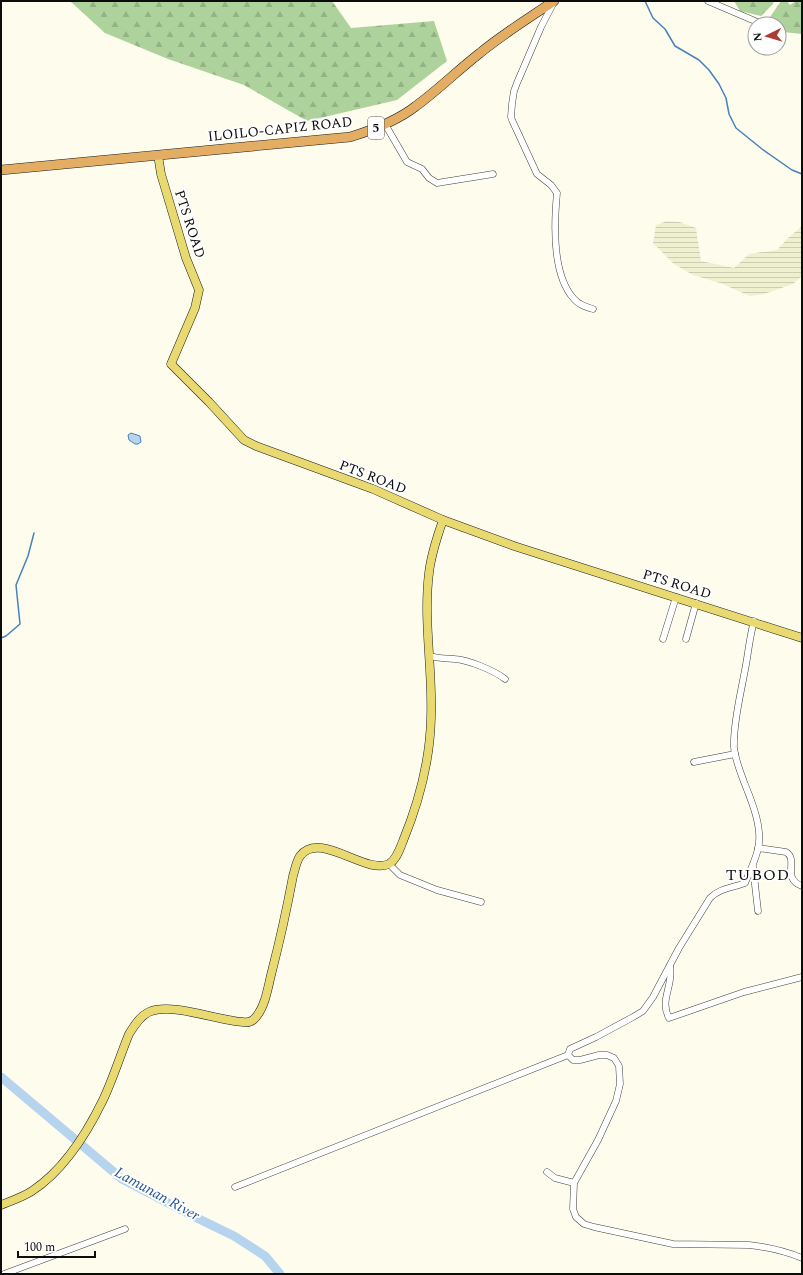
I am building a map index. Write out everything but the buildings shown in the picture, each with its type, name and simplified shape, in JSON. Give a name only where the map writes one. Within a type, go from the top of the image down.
[{"type":"highway","name":"ILOILO-CAPIZ ROAD","points":[[158,155],[350,137],[385,124],[416,106],[485,49],[519,24],[555,1]]},
{"type":"highway","name":"5","points":[[1,170],[158,155]]},
{"type":"main road","name":"PTS ROAD","points":[[158,155],[161,174],[186,258],[199,290],[195,308],[171,364],[244,440],[256,446],[373,488],[443,520],[521,548],[676,598],[754,621],[802,638]]},
{"type":"main road","points":[[1,1205],[30,1192],[54,1174],[82,1138],[103,1100],[129,1034],[134,1026],[145,1015],[158,1010],[170,1010],[243,1022],[252,1021],[256,1018],[265,998],[293,876],[301,855],[310,850],[322,849],[337,852],[374,865],[382,866],[389,864],[394,859],[404,841],[424,778],[431,719],[430,656],[427,606],[428,572],[434,544],[443,520]]},
{"type":"street","points":[[555,1],[541,27],[517,82],[510,116],[537,174],[551,185],[557,193],[556,209],[559,268],[567,289],[574,299],[582,305],[593,309]]},
{"type":"street","points":[[708,1],[747,18]]},
{"type":"street","points":[[385,124],[407,162],[422,169],[429,178],[437,183],[493,174]]},
{"type":"street","points":[[663,639],[676,598]]},
{"type":"street","points":[[686,639],[696,603]]},
{"type":"street","points":[[235,1187],[568,1055],[570,1049],[596,1037],[643,1011],[653,997],[679,948],[710,898],[722,889],[745,883],[753,866],[758,848],[759,834],[735,754],[735,727],[748,644],[754,621]]},
{"type":"street","points":[[430,656],[439,659],[456,659],[492,670],[505,679]]},
{"type":"street","points":[[694,762],[735,754]]},
{"type":"street","points":[[758,848],[786,852],[790,854],[791,874],[793,881],[797,885],[802,886]]},
{"type":"street","points":[[389,864],[400,875],[437,890],[481,902]]},
{"type":"street","points":[[753,866],[758,911]]},
{"type":"street","points":[[670,966],[671,978],[664,1006],[669,1018],[744,992],[802,977]]},
{"type":"street","points":[[568,1055],[573,1060],[607,1055],[614,1058],[619,1066],[620,1084],[616,1100],[604,1128],[574,1183],[573,1209],[576,1217],[584,1224],[673,1244],[759,1246],[789,1253],[802,1258]]},
{"type":"street","points":[[547,1172],[556,1178],[574,1183]]},
{"type":"street","points":[[4,1274],[125,1229]]},
{"type":"green space","points":[[70,1],[332,1],[351,28],[434,21],[447,61],[397,100],[307,121],[244,85],[168,59],[105,33]]},
{"type":"green space","points":[[734,1],[774,1],[773,4],[761,16],[740,11]]},
{"type":"green space","points":[[781,1],[787,1],[790,5],[796,1],[802,1],[802,34],[787,32],[787,16],[771,16]]},
{"type":"green space","points":[[667,221],[680,222],[696,228],[701,261],[734,268],[749,254],[777,250],[802,226],[802,276],[793,284],[764,294],[750,296],[720,283],[693,275],[674,264],[653,243],[656,225]]},
{"type":"water","points":[[131,433],[140,436],[141,442],[135,444],[129,440],[128,435]]},
{"type":"waterway","points":[[645,1],[653,18],[665,29],[675,46],[699,60],[709,70],[719,84],[726,98],[729,114],[736,128],[792,170],[802,174]]},
{"type":"waterway","points":[[1,638],[6,636],[20,624],[16,585],[28,556],[34,533]]},
{"type":"waterway","name":"Lamunan River","points":[[1,1077],[122,1179],[234,1236],[265,1256],[280,1274]]},
{"type":"district","name":"TUBOD","points":[[758,875]]}]
